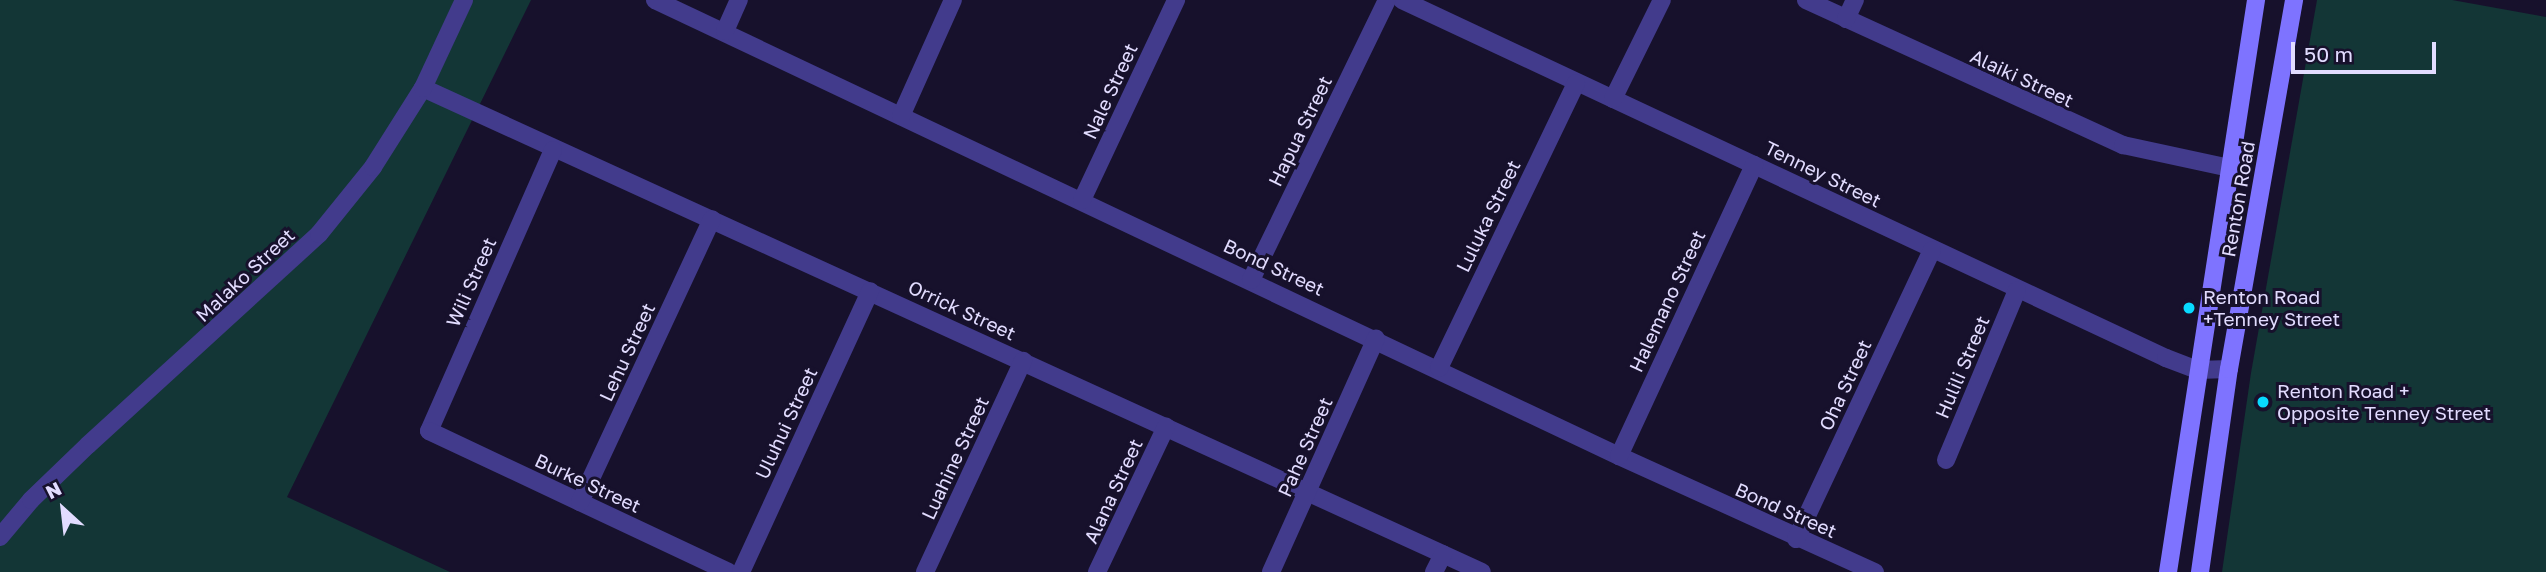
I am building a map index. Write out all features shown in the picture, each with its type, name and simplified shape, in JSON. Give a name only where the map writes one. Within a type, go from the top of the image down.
[{"type":"street","name":"Malako Street","points":[[0,537],[78,454],[319,234],[373,167],[423,88],[464,0]]},
{"type":"street","name":"Bond Street","points":[[655,0],[1376,338],[1796,539],[1875,572]]},
{"type":"street","points":[[725,31],[739,0]]},
{"type":"street","points":[[901,116],[953,0]]},
{"type":"street","name":"Nale Street","points":[[1082,200],[1176,0]]},
{"type":"street","name":"Hapua Street","points":[[1251,280],[1387,0]]},
{"type":"street","name":"Tenney Street","points":[[1402,0],[2017,290],[2198,370],[2230,369]]},
{"type":"street","points":[[1613,99],[1662,0]]},
{"type":"street","name":"Alaiki Street","points":[[1805,0],[2123,145],[2229,168]]},
{"type":"street","points":[[1846,19],[1856,0]]},
{"type":"street","name":"Renton Road","points":[[2168,572],[2256,0]]},
{"type":"street","name":"Renton Road","points":[[2200,572],[2230,369],[2294,0]]},
{"type":"street","name":"Luluka Street","points":[[1439,368],[1576,83]]},
{"type":"street","name":"Orrick Street","points":[[423,88],[552,150],[712,219],[1482,572]]},
{"type":"street","name":"Wili Street","points":[[429,431],[552,150]]},
{"type":"street","name":"Halemano Street","points":[[1619,456],[1754,164]]},
{"type":"street","name":"Lehu Street","points":[[580,502],[712,219]]},
{"type":"street","name":"Oha Street","points":[[1796,539],[1932,250]]},
{"type":"street","name":"Hulili Street","points":[[1946,460],[2017,290]]},
{"type":"street","name":"Uluhui Street","points":[[741,572],[870,291]]},
{"type":"street","name":"Pahe Street","points":[[1271,572],[1376,338]]},
{"type":"street","name":"Luahine Street","points":[[925,572],[1023,361]]},
{"type":"street","name":"Alana Street","points":[[1097,572],[1166,427]]},
{"type":"street","name":"Burke Street","points":[[429,431],[729,572]]},
{"type":"street","points":[[1434,572],[1443,554]]},
{"type":"green space","points":[[0,0],[531,0],[287,497],[450,572],[0,572]]},
{"type":"green space","points":[[2317,0],[2452,0],[2546,17],[2546,572],[2222,572],[2251,373]]},
{"type":"place","name":"Renton Road +Tenney Street","points":[[2189,308]]},
{"type":"place","name":"Renton Road + Opposite Tenney Street","points":[[2263,402]]}]
